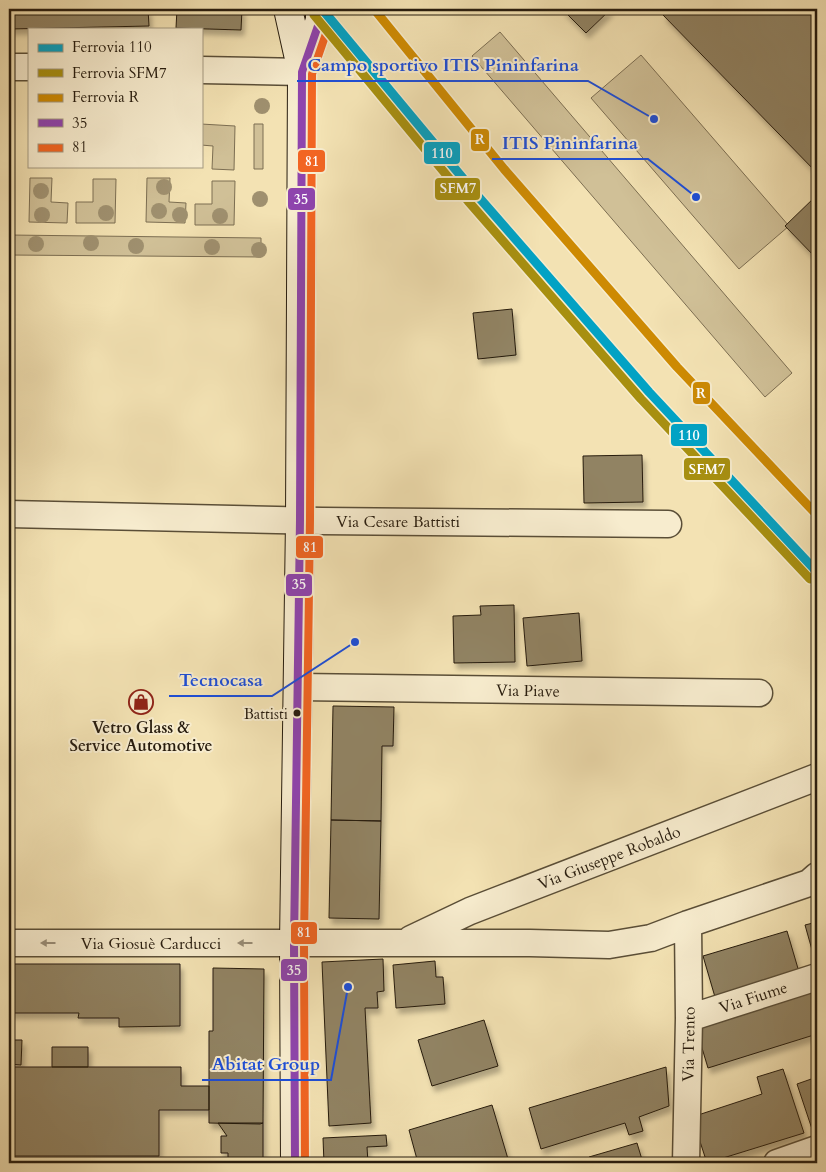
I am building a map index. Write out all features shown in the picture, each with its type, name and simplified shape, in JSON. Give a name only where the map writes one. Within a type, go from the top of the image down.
[{"type":"main road","points":[[288,9],[302,72],[300,520],[294,943],[295,1163]]},
{"type":"main road","points":[[302,72],[320,14]]},
{"type":"street","points":[[9,67],[28,67]]},
{"type":"street","points":[[202,70],[302,72]]},
{"type":"street","name":"Via Cesare Battisti","points":[[9,514],[300,520],[668,524]]},
{"type":"street","name":"Via Piave","points":[[298,687],[759,693]]},
{"type":"street","name":"Via Giuseppe Robaldo","points":[[404,943],[470,911],[817,776]]},
{"type":"street","name":"Via Giuseppe Robaldo","points":[[294,943],[609,944],[651,938],[809,884],[817,876]]},
{"type":"street","name":"Via Trento","points":[[686,1163],[689,1018],[688,924]]},
{"type":"street","name":"Via Giosuè Carducci","points":[[9,943],[294,943]]},
{"type":"street","name":"Via Fiume","points":[[689,1018],[817,976]]},
{"type":"street","points":[[777,1163],[817,1149]]},
{"type":"shaded area","points":[[500,32],[792,373],[765,397],[472,56]]},
{"type":"shaded area","points":[[641,55],[789,226],[739,269],[591,98]]},
{"type":"shaded area","points":[[202,124],[235,126],[234,170],[212,169],[213,146],[202,145]]},
{"type":"shaded area","points":[[254,124],[263,124],[263,169],[254,169]]},
{"type":"shaded area","points":[[30,178],[52,178],[51,202],[68,203],[67,223],[29,222]]},
{"type":"shaded area","points":[[147,178],[170,178],[169,202],[186,203],[185,223],[146,222]]},
{"type":"shaded area","points":[[93,179],[116,179],[115,223],[76,223],[76,202],[93,202]]},
{"type":"shaded area","points":[[212,181],[235,181],[234,225],[195,225],[195,204],[212,204]]},
{"type":"shaded area","points":[[9,235],[261,238],[261,257],[9,255]]},
{"type":"building","points":[[9,9],[148,9],[149,26],[9,29]]},
{"type":"building","points":[[177,9],[242,9],[241,30],[176,28]]},
{"type":"building","points":[[562,9],[611,9],[586,33]]},
{"type":"building","points":[[669,9],[817,9],[817,173],[663,15]]},
{"type":"building","points":[[817,195],[817,259],[785,226]]},
{"type":"building","points":[[512,309],[516,355],[478,359],[473,313]]},
{"type":"building","points":[[642,455],[643,502],[584,503],[583,456]]},
{"type":"building","points":[[514,605],[515,662],[454,663],[453,616],[481,615],[480,606]]},
{"type":"building","points":[[579,613],[582,661],[527,666],[523,618]]},
{"type":"building","points":[[333,706],[394,707],[393,746],[382,746],[381,821],[331,820]]},
{"type":"building","points":[[331,820],[381,821],[379,919],[329,918]]},
{"type":"building","points":[[817,922],[817,964],[816,964],[805,925]]},
{"type":"building","points":[[787,931],[799,972],[715,997],[703,956]]},
{"type":"building","points":[[383,959],[384,991],[377,992],[378,1008],[365,1008],[371,1123],[329,1126],[322,962]]},
{"type":"building","points":[[435,961],[436,977],[443,977],[445,1004],[396,1008],[393,965]]},
{"type":"building","points":[[10,964],[180,964],[180,1026],[119,1027],[119,1018],[78,1018],[79,1013],[10,1013]]},
{"type":"building","points":[[213,968],[264,969],[263,1123],[260,1124],[209,1123],[209,1031],[213,1031]]},
{"type":"building","points":[[817,990],[817,1034],[708,1068],[696,1028]]},
{"type":"building","points":[[484,1020],[498,1066],[432,1086],[418,1040]]},
{"type":"building","points":[[9,1040],[22,1040],[21,1065],[9,1064]]},
{"type":"building","points":[[52,1047],[88,1047],[88,1067],[52,1067]]},
{"type":"building","points":[[9,1067],[181,1067],[181,1086],[209,1086],[209,1110],[159,1110],[159,1156],[9,1156]]},
{"type":"building","points":[[666,1067],[669,1106],[639,1117],[643,1131],[629,1135],[625,1123],[541,1149],[529,1108]]},
{"type":"building","points":[[783,1069],[804,1133],[707,1163],[692,1117],[762,1094],[757,1077]]},
{"type":"building","points":[[817,1077],[817,1127],[812,1129],[797,1084]]},
{"type":"building","points":[[492,1105],[508,1159],[493,1163],[418,1163],[409,1130]]},
{"type":"building","points":[[218,1123],[263,1123],[263,1163],[221,1163],[228,1162],[228,1153],[221,1153],[221,1136],[227,1136]]},
{"type":"building","points":[[386,1135],[387,1146],[367,1147],[368,1163],[324,1163],[323,1138]]},
{"type":"building","points":[[637,1143],[643,1163],[590,1163],[589,1157]]},
{"type":"rail line","name":"110","points":[[322,9],[476,194],[649,392],[817,572]]},
{"type":"rail line","name":"R","points":[[374,9],[504,169],[677,367],[817,515]]},
{"type":"rail line","name":"SFM7","points":[[314,15],[468,201],[641,399],[810,579]]},
{"type":"transit line","name":"35","points":[[295,1163],[294,943],[300,520],[302,72],[320,20],[320,9]]},
{"type":"transit line","name":"81","points":[[305,1163],[304,943],[310,520],[312,74],[330,22],[330,9]]},
{"type":"place","name":"Campo sportivo ITIS Pininfarina","points":[[654,119]]},
{"type":"place","name":"ITIS Pininfarina","points":[[696,197]]},
{"type":"place","name":"Tecnocasa","points":[[355,642]]},
{"type":"place","name":"Vetro Glass & Service Automotive","points":[[141,702]]},
{"type":"place","name":"Battisti","points":[[297,713]]},
{"type":"place","name":"Abitat Group","points":[[348,987]]}]
